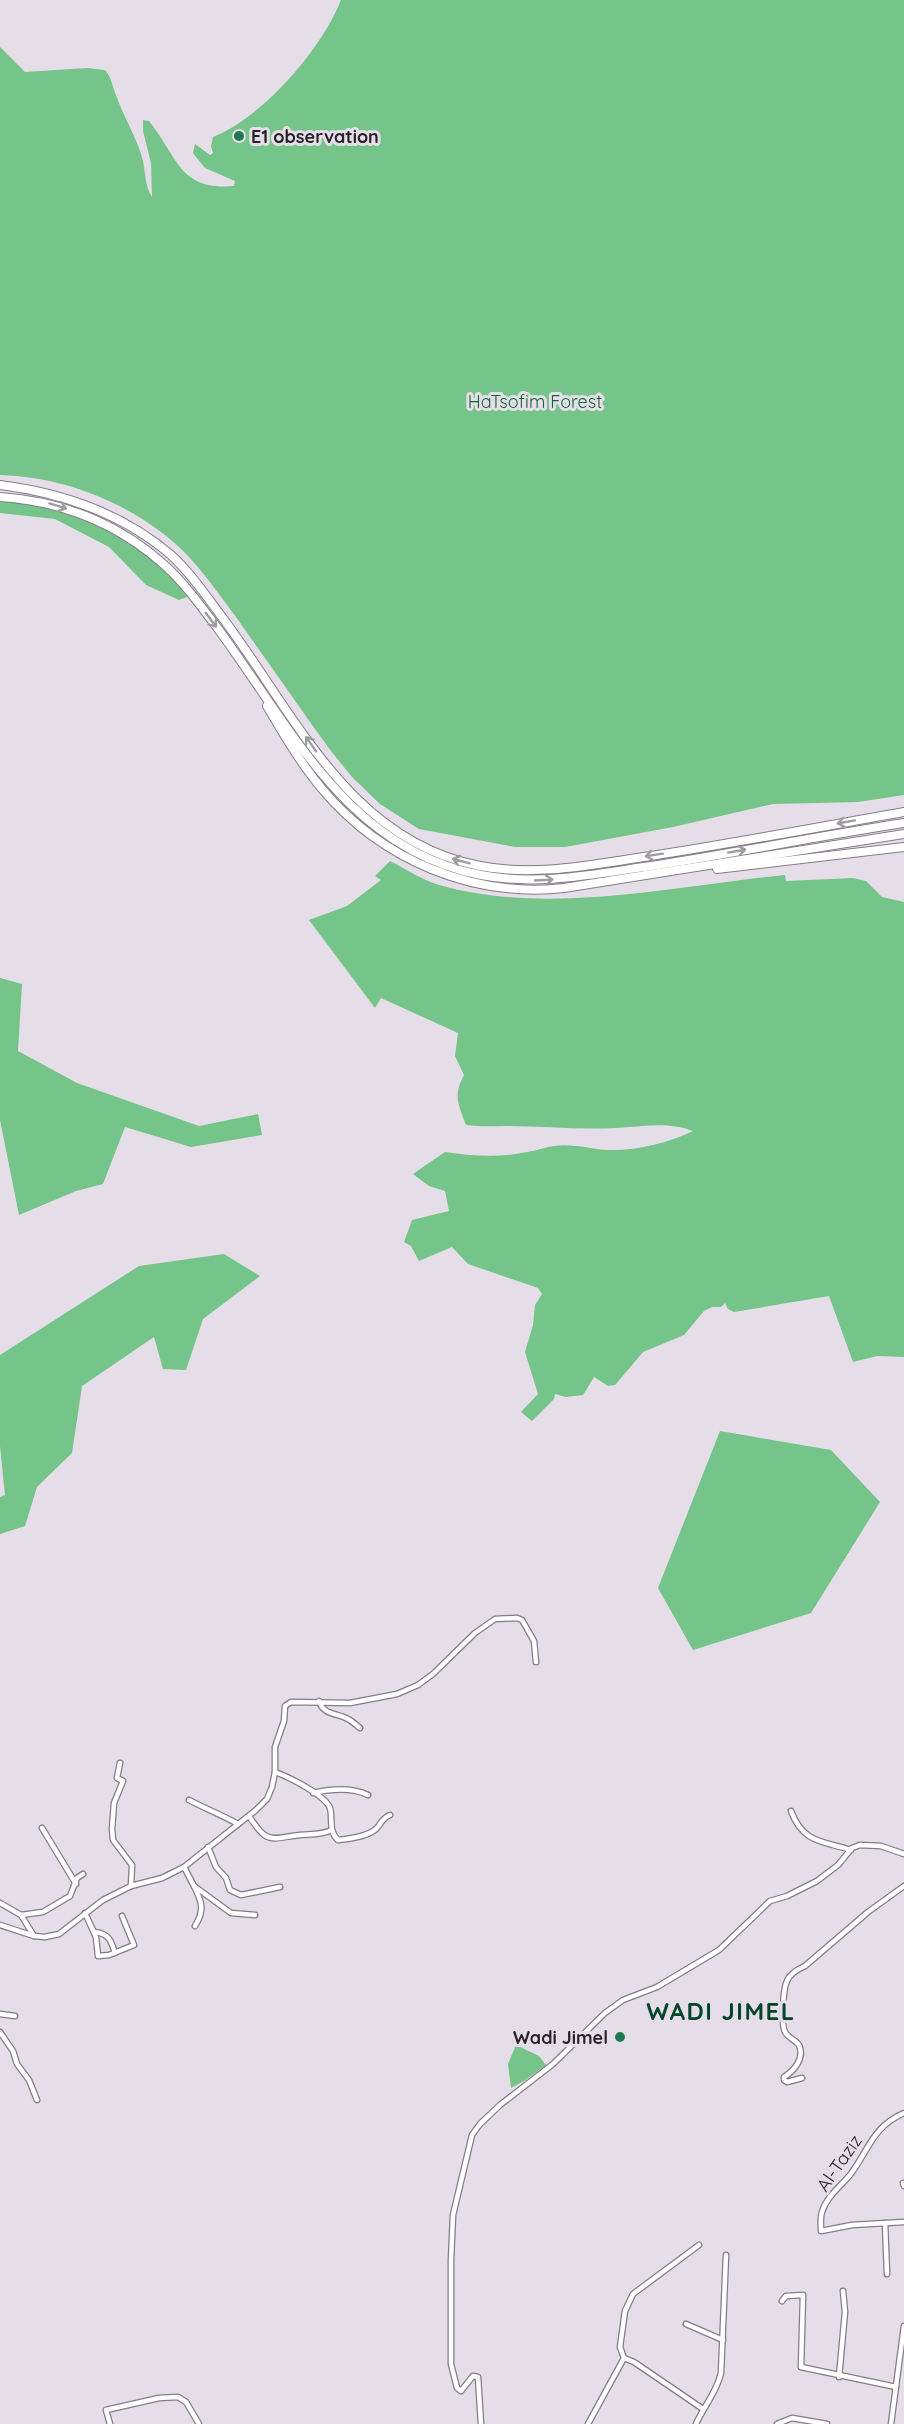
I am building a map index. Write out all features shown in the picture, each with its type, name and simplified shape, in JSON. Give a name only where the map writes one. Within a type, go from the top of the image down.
[{"type":"highway","points":[[0,485],[33,490],[92,507],[129,525],[171,556],[205,594],[323,761],[350,794],[393,830],[442,855],[500,869],[559,869],[730,844],[904,812]]},
{"type":"highway","points":[[0,496],[31,500],[74,511],[117,530],[175,575],[237,653],[314,765],[361,816],[404,847],[427,859],[460,870],[514,880],[569,878],[904,823]]},
{"type":"highway","points":[[237,653],[284,735],[323,790],[372,837],[407,858],[450,876],[499,888],[546,890],[904,847]]},
{"type":"highway","points":[[627,879],[904,834]]},
{"type":"street","points":[[0,1925],[34,1936],[45,1937],[59,1934],[103,1900],[131,1886],[162,1878],[184,1867],[267,1799],[275,1772],[275,1747],[284,1721],[285,1706],[298,1700],[350,1703],[397,1694],[418,1685],[433,1674],[486,1623],[495,1619],[517,1618],[522,1620],[534,1641],[536,1662]]},
{"type":"street","points":[[319,1701],[320,1706],[327,1711],[347,1718],[360,1728]]},
{"type":"street","points":[[120,1763],[117,1778],[123,1781],[114,1803],[112,1829],[113,1840],[132,1865],[131,1886]]},
{"type":"street","points":[[275,1772],[313,1792],[328,1805],[332,1830],[338,1839],[347,1839],[372,1832],[384,1817],[390,1815]]},
{"type":"street","points":[[313,1792],[358,1791],[368,1795]]},
{"type":"street","points":[[189,1800],[208,1810],[218,1812],[238,1824]]},
{"type":"street","points":[[791,1811],[804,1833],[816,1841],[850,1850]]},
{"type":"street","points":[[249,1816],[258,1829],[271,1839],[322,1834],[332,1830]]},
{"type":"street","points":[[42,1828],[76,1884]]},
{"type":"street","points":[[481,2424],[478,2377],[473,2376],[461,2391],[457,2388],[451,2364],[453,2215],[472,2135],[480,2124],[500,2104],[553,2064],[605,2013],[623,2000],[657,1987],[719,1950],[770,1901],[817,1881],[838,1865],[850,1850],[860,1845],[870,1844],[904,1854]]},
{"type":"street","points":[[208,1847],[216,1867],[226,1878],[230,1890],[241,1895],[280,1887]]},
{"type":"street","points":[[184,1867],[203,1907],[195,1926]]},
{"type":"street","points":[[21,1915],[43,1912],[70,1896],[83,1874]]},
{"type":"street","points":[[194,1886],[231,1913],[255,1915]]},
{"type":"street","points":[[802,2078],[787,2082],[784,2080],[784,2077],[795,2069],[800,2052],[799,2044],[787,2034],[783,2026],[786,1981],[796,1970],[805,1966],[868,1912],[904,1886]]},
{"type":"street","points":[[0,1903],[21,1915],[34,1936]]},
{"type":"street","points":[[85,1912],[94,1932],[98,1956],[115,1953],[134,1945],[122,1916]]},
{"type":"street","points":[[94,1932],[104,1933],[109,1938],[115,1953]]},
{"type":"street","points":[[0,2014],[15,2016]]},
{"type":"street","points":[[0,2032],[13,2051],[17,2064],[29,2080],[36,2100]]},
{"type":"street","name":"Al-Taziz","points":[[904,2113],[885,2123],[867,2144],[850,2174],[834,2191],[822,2212],[821,2231],[852,2225],[904,2222]]},
{"type":"street","points":[[885,2223],[887,2274]]},
{"type":"street","points":[[699,2245],[633,2294],[626,2311],[620,2347],[624,2358],[634,2362],[703,2409]]},
{"type":"street","points":[[696,2424],[718,2387],[723,2340],[726,2255]]},
{"type":"street","points":[[839,2377],[845,2312],[843,2291]]},
{"type":"street","points":[[782,2301],[786,2296],[803,2295],[801,2367],[839,2377],[896,2387]]},
{"type":"street","points":[[686,2324],[723,2340]]},
{"type":"street","points":[[891,2424],[904,2326]]},
{"type":"street","points":[[588,2424],[624,2358]]},
{"type":"street","points":[[110,2424],[106,2410],[171,2396],[186,2402],[199,2424]]},
{"type":"street","points":[[777,2424],[792,2418],[827,2424]]},
{"type":"green space","name":"HaTsofim Forest","points":[[341,0],[904,0],[904,795],[858,802],[773,804],[673,827],[565,847],[515,847],[419,829],[380,804],[352,777],[212,584],[165,535],[127,510],[87,492],[44,480],[0,475],[0,47],[25,72],[87,68],[105,70],[111,79],[139,149],[152,197],[151,163],[143,131],[143,120],[149,121],[174,159],[191,177],[202,183],[216,186],[234,186],[235,181],[205,168],[193,153],[195,144],[210,155],[213,153],[211,146],[213,137],[232,128],[270,98],[305,60],[332,19]]},
{"type":"green space","points":[[0,501],[32,503],[53,508],[75,515],[119,536],[158,564],[187,597],[179,600],[146,585],[109,547],[55,519],[0,513]]},
{"type":"green space","points":[[390,861],[439,885],[481,894],[523,898],[611,896],[785,875],[786,881],[853,878],[866,881],[882,897],[904,902],[904,1357],[877,1356],[853,1362],[829,1296],[734,1312],[728,1309],[725,1303],[721,1307],[712,1307],[704,1311],[684,1335],[643,1352],[615,1385],[608,1386],[594,1377],[583,1395],[566,1397],[555,1394],[554,1399],[532,1421],[521,1412],[538,1394],[525,1352],[533,1325],[535,1305],[542,1294],[538,1288],[468,1264],[452,1247],[419,1261],[411,1246],[404,1242],[412,1220],[449,1211],[445,1191],[429,1186],[413,1174],[445,1152],[496,1156],[561,1145],[608,1150],[629,1149],[663,1143],[693,1131],[664,1125],[588,1129],[466,1125],[458,1100],[464,1075],[455,1056],[458,1033],[381,998],[375,1008],[309,920],[347,906],[381,880],[375,876]]},
{"type":"green space","points":[[0,978],[22,984],[18,1051],[77,1083],[199,1126],[258,1114],[262,1135],[191,1147],[125,1127],[103,1184],[76,1191],[19,1215],[0,1120]]},
{"type":"green space","points":[[224,1254],[260,1276],[203,1319],[186,1370],[163,1369],[154,1337],[82,1386],[72,1453],[37,1487],[25,1526],[0,1534],[0,1497],[5,1495],[0,1446],[0,1355],[139,1266]]},
{"type":"green space","points":[[720,1431],[831,1450],[880,1502],[811,1613],[693,1650],[658,1588]]},
{"type":"green space","points":[[516,2045],[539,2056],[546,2065],[511,2088],[508,2064]]},
{"type":"place","name":"E1 observation","points":[[239,136]]},
{"type":"place","name":"Wadi Jimel","points":[[620,2037]]},
{"type":"district","name":"WADI JIMEL","points":[[721,2011]]}]
